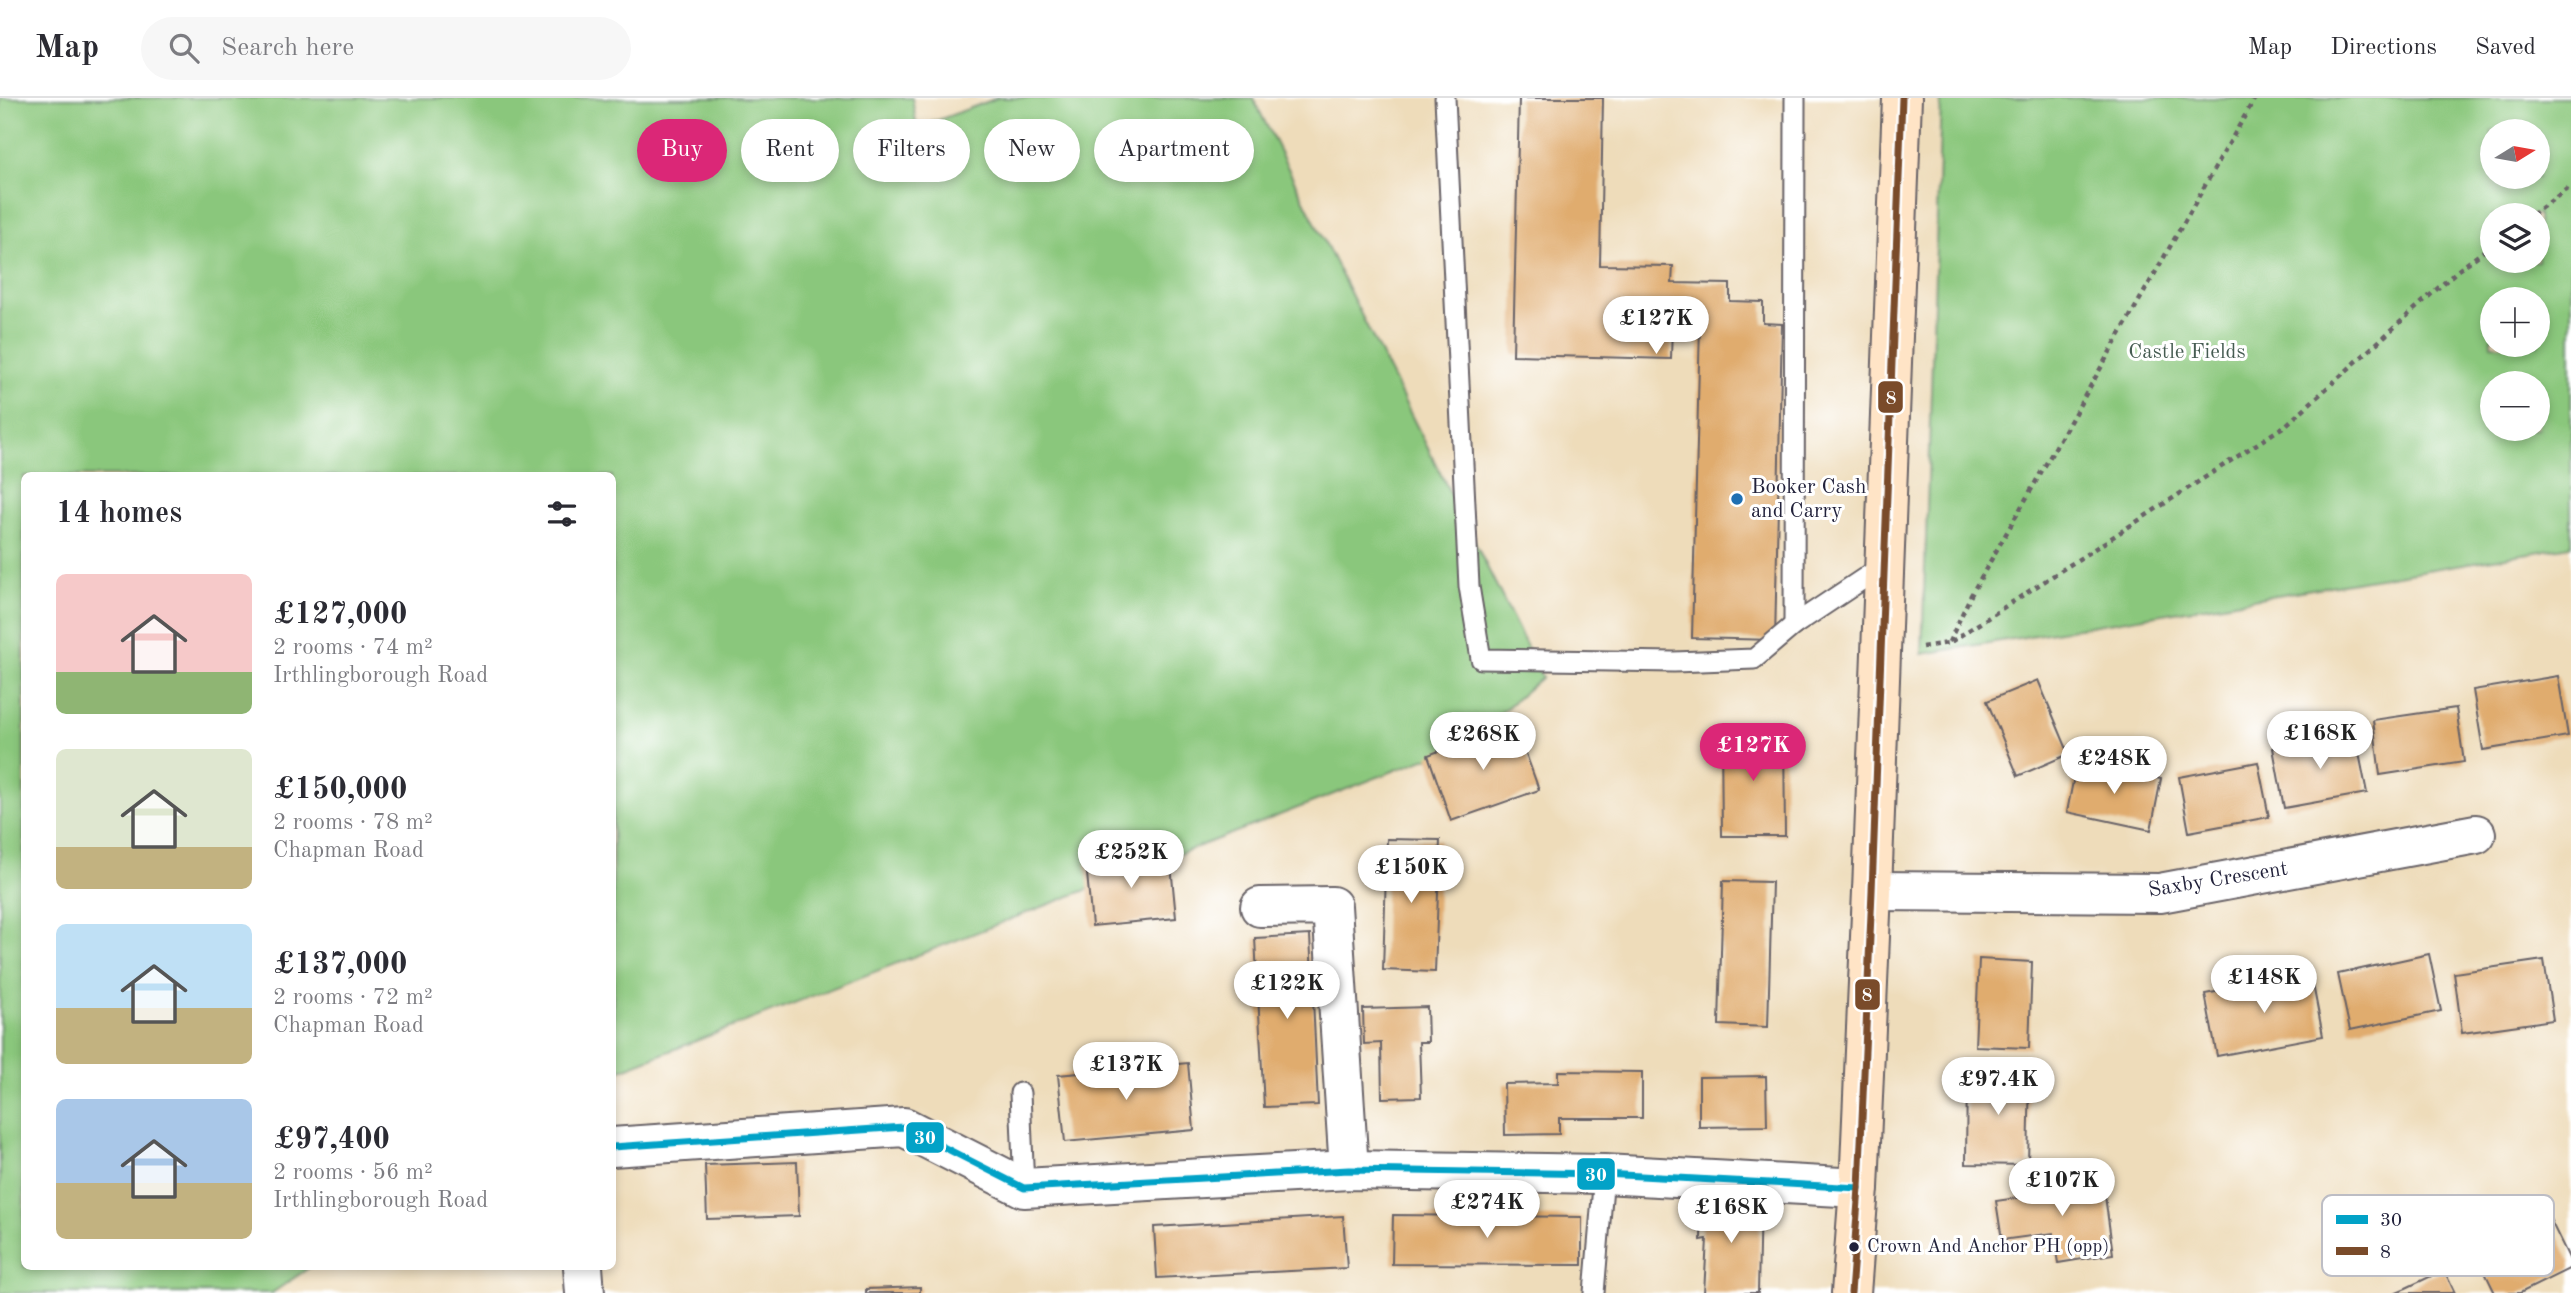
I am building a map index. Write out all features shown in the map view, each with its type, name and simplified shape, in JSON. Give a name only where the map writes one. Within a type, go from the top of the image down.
[{"type":"main road","points":[[1852,1293],[1872,891],[1902,98]]},
{"type":"street","name":"Saxby Crescent","points":[[1872,891],[2160,893],[2476,834]]},
{"type":"street","points":[[1260,907],[1332,906],[1349,1170]]},
{"type":"street","points":[[616,1147],[904,1127],[1024,1188],[1349,1170],[1604,1174],[1859,1188]]},
{"type":"street","points":[[583,1270],[584,1293]]},
{"type":"lane","points":[[1445,98],[1469,586],[1482,659],[1674,662],[1754,659],[1794,625],[1885,564]]},
{"type":"lane","points":[[1794,625],[1795,98]]},
{"type":"lane","points":[[1020,1093],[1024,1188]]},
{"type":"lane","points":[[1594,1293],[1604,1174]]},
{"type":"path","points":[[1949,643],[1978,583],[2255,98]]},
{"type":"path","points":[[2548,203],[2571,186]]},
{"type":"path","points":[[1881,652],[1949,643],[2286,425],[2456,271],[2480,254]]},
{"type":"green space","points":[[0,98],[912,98],[916,119],[853,119],[853,182],[970,182],[970,119],[941,119],[997,98],[1253,98],[1542,677],[1466,743],[616,1072],[616,472],[21,472],[21,1270],[306,1270],[272,1293],[0,1293]]},
{"type":"green space","name":"Castle Fields","points":[[1941,98],[2571,98],[2571,546],[1922,654]]},
{"type":"building","name":"Booker Cash and Carry","points":[[1519,98],[1603,98],[1600,265],[1673,266],[1672,283],[1730,284],[1730,301],[1763,302],[1763,323],[1782,324],[1775,640],[1692,638],[1700,325],[1672,324],[1671,359],[1513,355]]},
{"type":"building","points":[[2558,676],[2568,736],[2483,750],[2473,690]]},
{"type":"building","points":[[2038,680],[2069,754],[2018,776],[1987,701]]},
{"type":"building","points":[[2456,708],[2464,762],[2380,775],[2373,720]]},
{"type":"building","points":[[1515,723],[1539,790],[1451,821],[1428,755]]},
{"type":"building","points":[[1784,730],[1785,836],[1722,836],[1721,731]]},
{"type":"building","points":[[2355,733],[2367,793],[2284,808],[2273,748]]},
{"type":"building","points":[[2077,761],[2161,779],[2151,830],[2067,812]]},
{"type":"building","points":[[2258,762],[2269,817],[2189,832],[2179,777]]},
{"type":"building","points":[[1387,839],[1440,840],[1435,972],[1383,970]]},
{"type":"building","points":[[1170,855],[1176,918],[1092,926],[1086,863]]},
{"type":"building","points":[[1723,881],[1772,882],[1768,1027],[1719,1025]]},
{"type":"building","points":[[1310,935],[1318,1105],[1264,1107],[1255,938]]},
{"type":"building","points":[[2429,954],[2441,1011],[2350,1030],[2338,974]]},
{"type":"building","points":[[1979,959],[2032,962],[2029,1048],[1975,1046]]},
{"type":"building","points":[[2544,960],[2553,1020],[2462,1033],[2454,973]]},
{"type":"building","points":[[2311,974],[2323,1036],[2217,1056],[2205,994]]},
{"type":"building","points":[[1427,1007],[1428,1042],[1419,1042],[1421,1097],[1382,1098],[1381,1043],[1364,1044],[1363,1009]]},
{"type":"building","points":[[1188,1063],[1194,1130],[1065,1142],[1058,1075]]},
{"type":"building","points":[[1967,1070],[2030,1071],[2028,1165],[1966,1164]]},
{"type":"building","points":[[1558,1071],[1642,1072],[1642,1118],[1559,1118],[1559,1134],[1505,1135],[1504,1084],[1558,1083]]},
{"type":"building","points":[[1766,1076],[1767,1126],[1699,1127],[1699,1077]]},
{"type":"building","points":[[797,1162],[799,1216],[707,1219],[705,1165]]},
{"type":"building","points":[[2102,1174],[2113,1254],[2058,1263],[2053,1233],[2002,1240],[1996,1201],[2044,1194],[2043,1182]]},
{"type":"building","points":[[1702,1197],[1760,1199],[1758,1293],[1704,1293],[1707,1239],[1701,1240]]},
{"type":"building","points":[[1393,1215],[1582,1217],[1582,1265],[1392,1264]]},
{"type":"building","points":[[1343,1216],[1347,1268],[1157,1278],[1154,1227]]},
{"type":"building","points":[[2554,1227],[2571,1262],[2571,1268],[2520,1293],[2495,1293],[2487,1276],[2554,1276]]},
{"type":"building","points":[[2431,1276],[2447,1276],[2455,1293],[2394,1293]]},
{"type":"building","points":[[920,1287],[920,1293],[866,1293],[866,1289]]},
{"type":"transit line","name":"8","points":[[1851,1293],[1859,1188],[1872,891],[1902,98]]},
{"type":"transit line","name":"30","points":[[616,1147],[904,1127],[1024,1188],[1349,1170],[1604,1174],[1859,1188]]},
{"type":"place","name":"Booker Cash and Carry","points":[[1737,499]]},
{"type":"place","name":"Crown And Anchor PH (opp)","points":[[1854,1247]]}]
